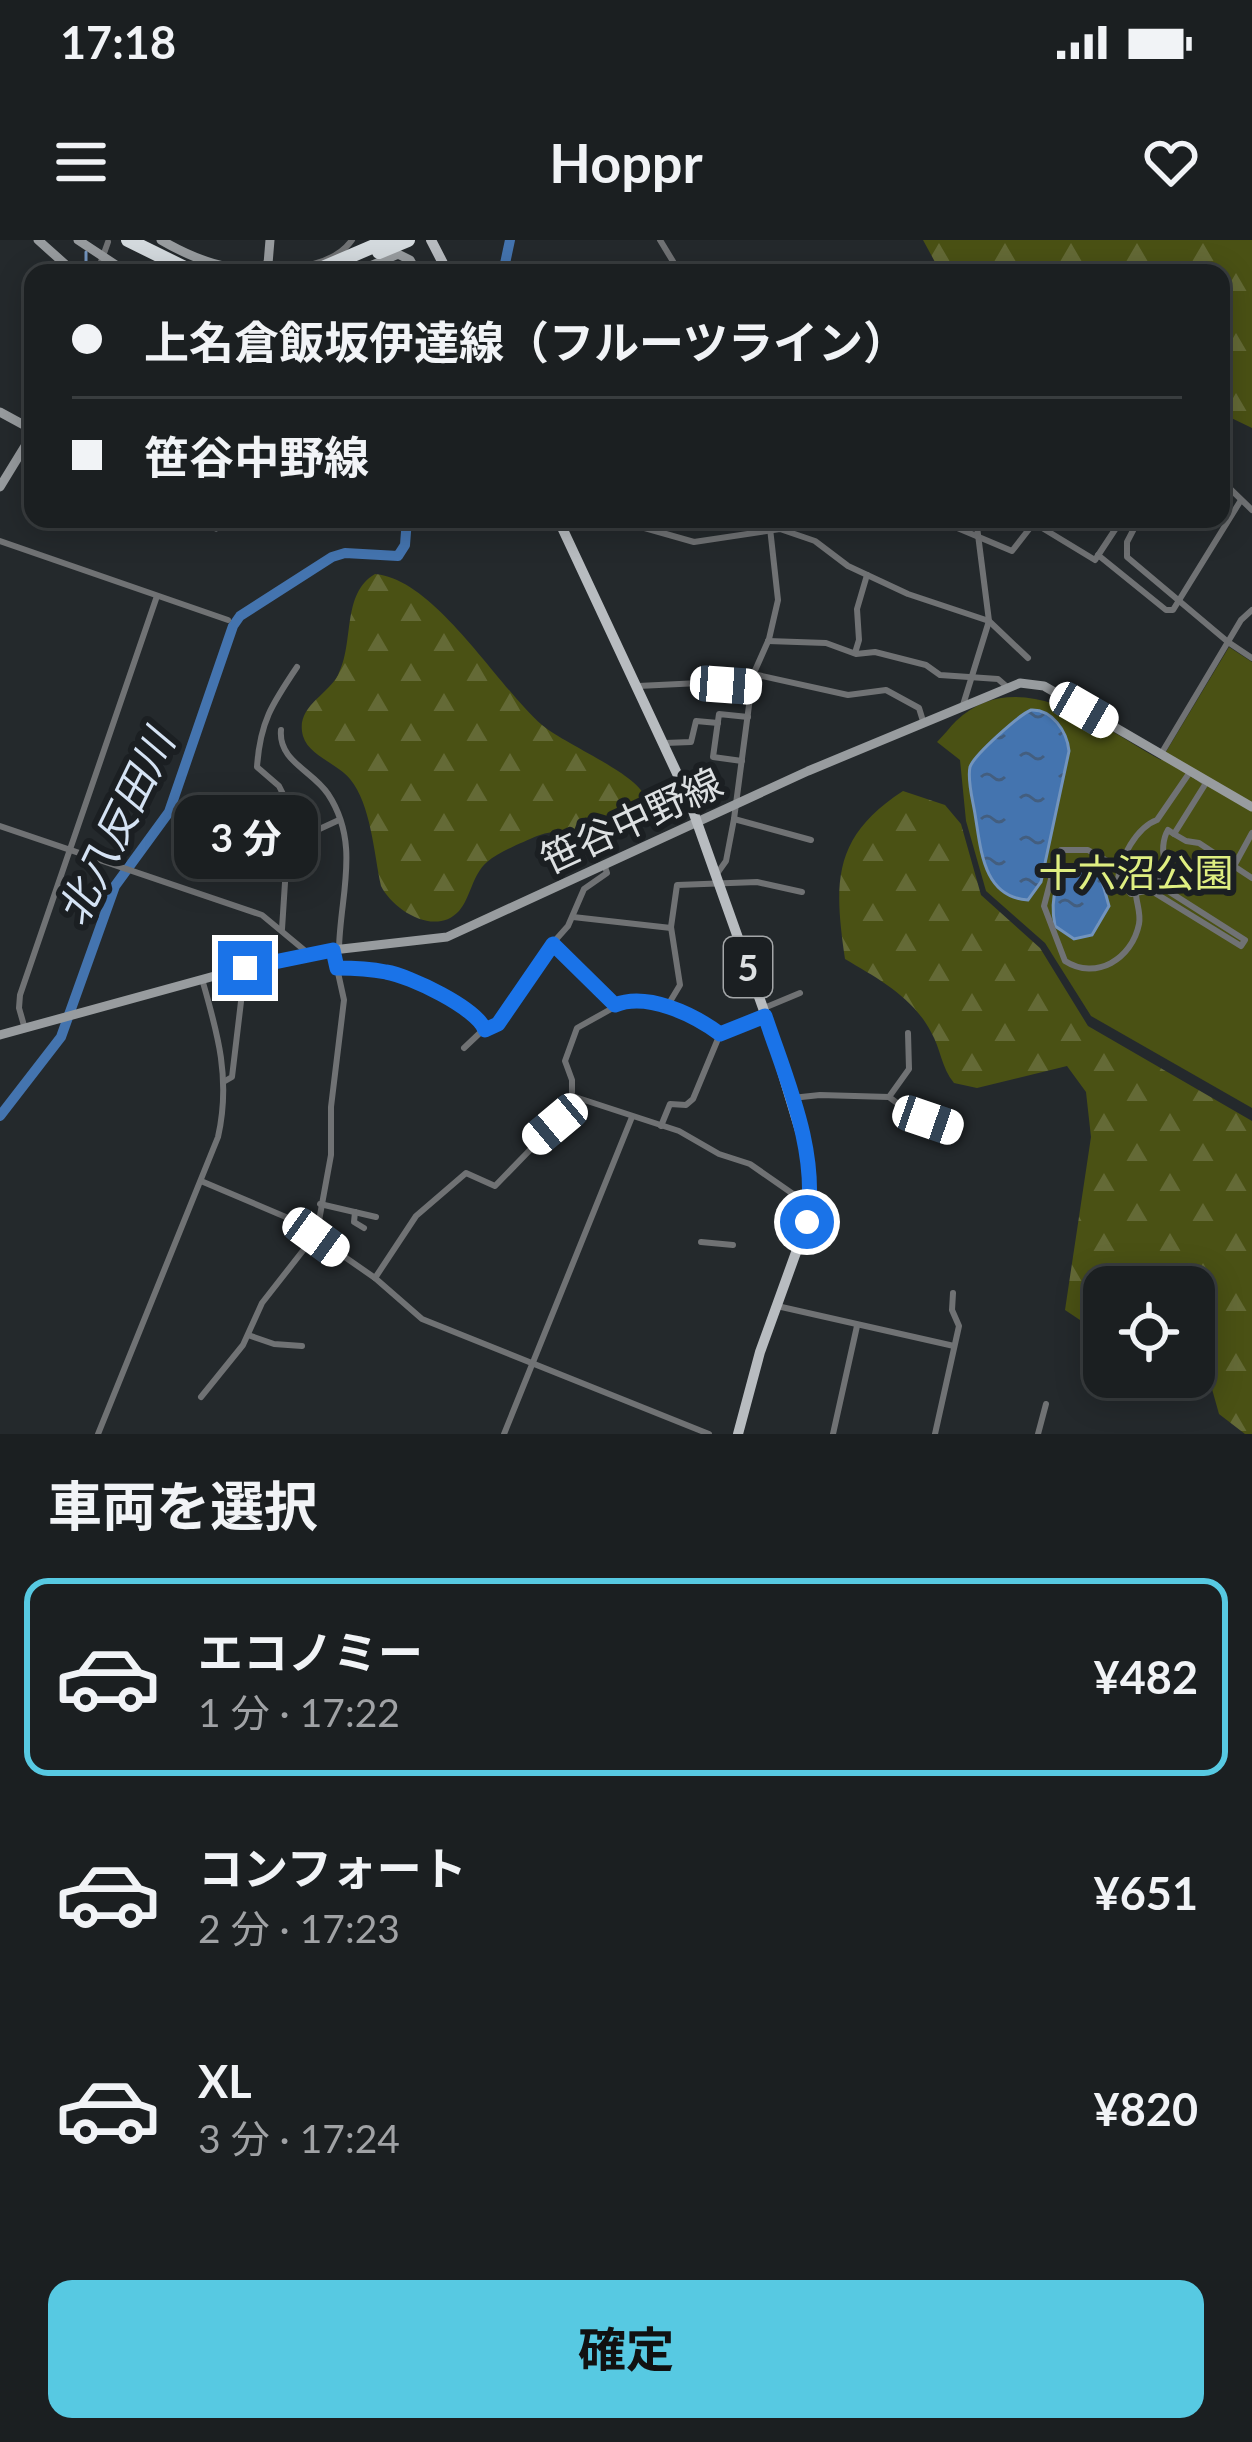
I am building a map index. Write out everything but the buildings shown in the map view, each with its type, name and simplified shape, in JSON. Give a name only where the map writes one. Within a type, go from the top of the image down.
[{"type":"highway","points":[[331,264],[388,240]]},
{"type":"highway","points":[[354,264],[408,240]]},
{"type":"highway","points":[[113,241],[173,264]]},
{"type":"highway","points":[[131,247],[158,264]]},
{"type":"main road","name":"5","points":[[561,528],[698,821],[808,1154],[804,1234],[738,1434]]},
{"type":"street","points":[[38,240],[65,264]]},
{"type":"street","points":[[79,240],[113,264]]},
{"type":"street","points":[[161,240],[222,264]]},
{"type":"street","points":[[303,264],[344,251],[352,240]]},
{"type":"street","points":[[101,264],[113,241]]},
{"type":"street","points":[[375,264],[398,254],[412,264]]},
{"type":"street","points":[[0,487],[24,446]]},
{"type":"street","points":[[1230,489],[1252,511]]},
{"type":"street","points":[[1230,518],[1241,500]]},
{"type":"street","points":[[647,528],[694,542],[753,528]]},
{"type":"street","points":[[717,879],[727,861],[754,674],[778,600],[770,528]]},
{"type":"street","points":[[781,528],[815,541],[867,575],[988,621],[1028,658]]},
{"type":"street","points":[[955,528],[1012,551],[1030,528]]},
{"type":"street","points":[[963,705],[988,621],[977,528]]},
{"type":"street","points":[[1047,528],[1095,560],[1116,528]]},
{"type":"street","points":[[1134,528],[1127,542],[1127,557],[1252,658]]},
{"type":"street","points":[[1098,555],[1166,610],[1173,610],[1224,528]]},
{"type":"street","points":[[0,541],[228,620]]},
{"type":"street","points":[[855,654],[857,609],[867,575]]},
{"type":"street","points":[[25,1029],[19,1000],[157,596]]},
{"type":"street","points":[[1161,754],[1252,610]]},
{"type":"street","points":[[768,641],[811,640],[855,654],[874,652],[926,665],[940,676],[998,679],[1006,686],[1034,682],[1252,807]]},
{"type":"street","points":[[281,929],[286,867],[284,796],[257,767],[258,739],[297,667]]},
{"type":"street","points":[[754,674],[848,695],[886,690],[920,708],[923,721]]},
{"type":"street","points":[[638,686],[752,687]]},
{"type":"street","name":"笹谷中野線","points":[[0,1035],[309,954],[447,938],[737,803],[1006,686]]},
{"type":"street","points":[[742,761],[713,757],[719,714],[748,717]]},
{"type":"street","points":[[665,743],[691,742],[696,721],[718,723]]},
{"type":"street","points":[[201,1397],[248,1335],[262,1303],[316,1232],[331,1155],[331,1108],[344,1000],[336,950],[350,852],[320,784],[290,759],[281,730]]},
{"type":"street","points":[[1119,868],[1076,848],[1061,850],[1057,856],[1044,898],[1065,961],[1075,967],[1096,970],[1119,957],[1135,936],[1140,921],[1136,895],[1121,885],[1119,868],[1138,835],[1157,820],[1190,772],[1206,783],[1174,834]]},
{"type":"street","points":[[734,819],[811,840]]},
{"type":"street","points":[[282,837],[299,838],[339,820]]},
{"type":"street","points":[[0,826],[262,915],[309,954]]},
{"type":"street","points":[[1243,944],[1245,940],[1157,884],[1166,862],[1161,854],[1164,837],[1168,830],[1199,843],[1252,878]]},
{"type":"street","points":[[1234,866],[1252,833]]},
{"type":"street","points":[[464,1048],[498,1024],[573,917],[584,889],[607,873],[604,864]]},
{"type":"street","points":[[668,1005],[680,985],[671,928],[677,885],[717,879],[802,892]]},
{"type":"street","points":[[1136,895],[1150,890],[1252,949]]},
{"type":"street","points":[[573,917],[671,928]]},
{"type":"street","points":[[553,944],[615,1005]]},
{"type":"street","points":[[225,1081],[232,1077],[245,968]]},
{"type":"street","points":[[337,968],[387,972],[418,984],[476,1014],[485,1030]]},
{"type":"street","points":[[98,1434],[218,1137],[225,1081],[220,1041],[202,979]]},
{"type":"street","points":[[661,1126],[670,1104],[686,1106],[693,1099],[720,1034],[800,993]]},
{"type":"street","points":[[376,1278],[422,1210],[466,1173],[495,1186],[562,1117],[572,1096],[573,1082],[565,1061],[577,1028],[632,999],[668,1005],[720,1034]]},
{"type":"street","points":[[889,1097],[909,1069],[908,1033]]},
{"type":"street","points":[[572,1096],[661,1126],[751,1166],[809,1205]]},
{"type":"street","points":[[792,1098],[889,1097],[913,1115],[950,1127]]},
{"type":"street","points":[[504,1434],[632,1117]]},
{"type":"street","points":[[201,1181],[316,1232],[422,1318],[709,1434]]},
{"type":"street","points":[[320,1204],[376,1216]]},
{"type":"street","points":[[356,1212],[354,1222],[364,1228]]},
{"type":"street","points":[[701,1242],[734,1245]]},
{"type":"street","points":[[935,1434],[959,1326],[952,1310],[953,1293]]},
{"type":"street","points":[[777,1306],[954,1346]]},
{"type":"street","points":[[833,1434],[857,1326]]},
{"type":"street","points":[[248,1335],[274,1344],[302,1346]]},
{"type":"street","points":[[1039,1434],[1046,1404]]},
{"type":"green space","points":[[923,240],[1252,240],[1252,428],[1230,417],[1230,264],[936,264]]},
{"type":"green space","points":[[375,574],[398,580],[420,594],[542,725],[640,789],[645,798],[631,826],[548,833],[504,851],[482,867],[463,905],[449,918],[427,921],[395,904],[381,886],[357,789],[311,749],[302,726],[308,709],[338,675],[357,594]]},
{"type":"green space","name":"十六沼公園","points":[[1229,647],[1252,662],[1252,1108],[1091,1016],[1045,943],[986,891],[966,821],[960,760],[937,742],[981,704],[1006,697],[1033,699],[1087,718],[1161,760]]},
{"type":"green space","points":[[903,791],[945,805],[961,824],[981,895],[1040,948],[1088,1026],[1252,1121],[1252,1434],[1245,1434],[1219,1414],[1215,1398],[1215,1266],[1083,1266],[1083,1322],[1065,1310],[1091,1137],[1086,1092],[1067,1066],[977,1088],[954,1083],[931,1032],[914,1008],[845,959],[839,907],[843,864],[862,826]]},
{"type":"water","points":[[1031,710],[1046,713],[1057,723],[1069,751],[1041,882],[1028,900],[1002,890],[987,869],[969,772],[988,745]]},
{"type":"water","points":[[1084,864],[1100,874],[1109,906],[1092,935],[1074,939],[1055,926],[1054,897],[1066,872]]},
{"type":"waterway","name":"北八反田川","points":[[505,264],[510,240]]},
{"type":"waterway","points":[[86,252],[86,264]]},
{"type":"waterway","name":"北八反田川","points":[[0,1116],[61,1037],[115,886],[169,812],[233,626],[240,616],[332,557],[345,553],[398,556],[406,528]]},
{"type":"route","points":[[245,968],[333,950],[337,968],[387,972],[418,984],[476,1014],[485,1030],[498,1024],[553,944],[615,1005],[632,999],[668,1005],[720,1034],[765,1016],[808,1154],[807,1222]]}]
